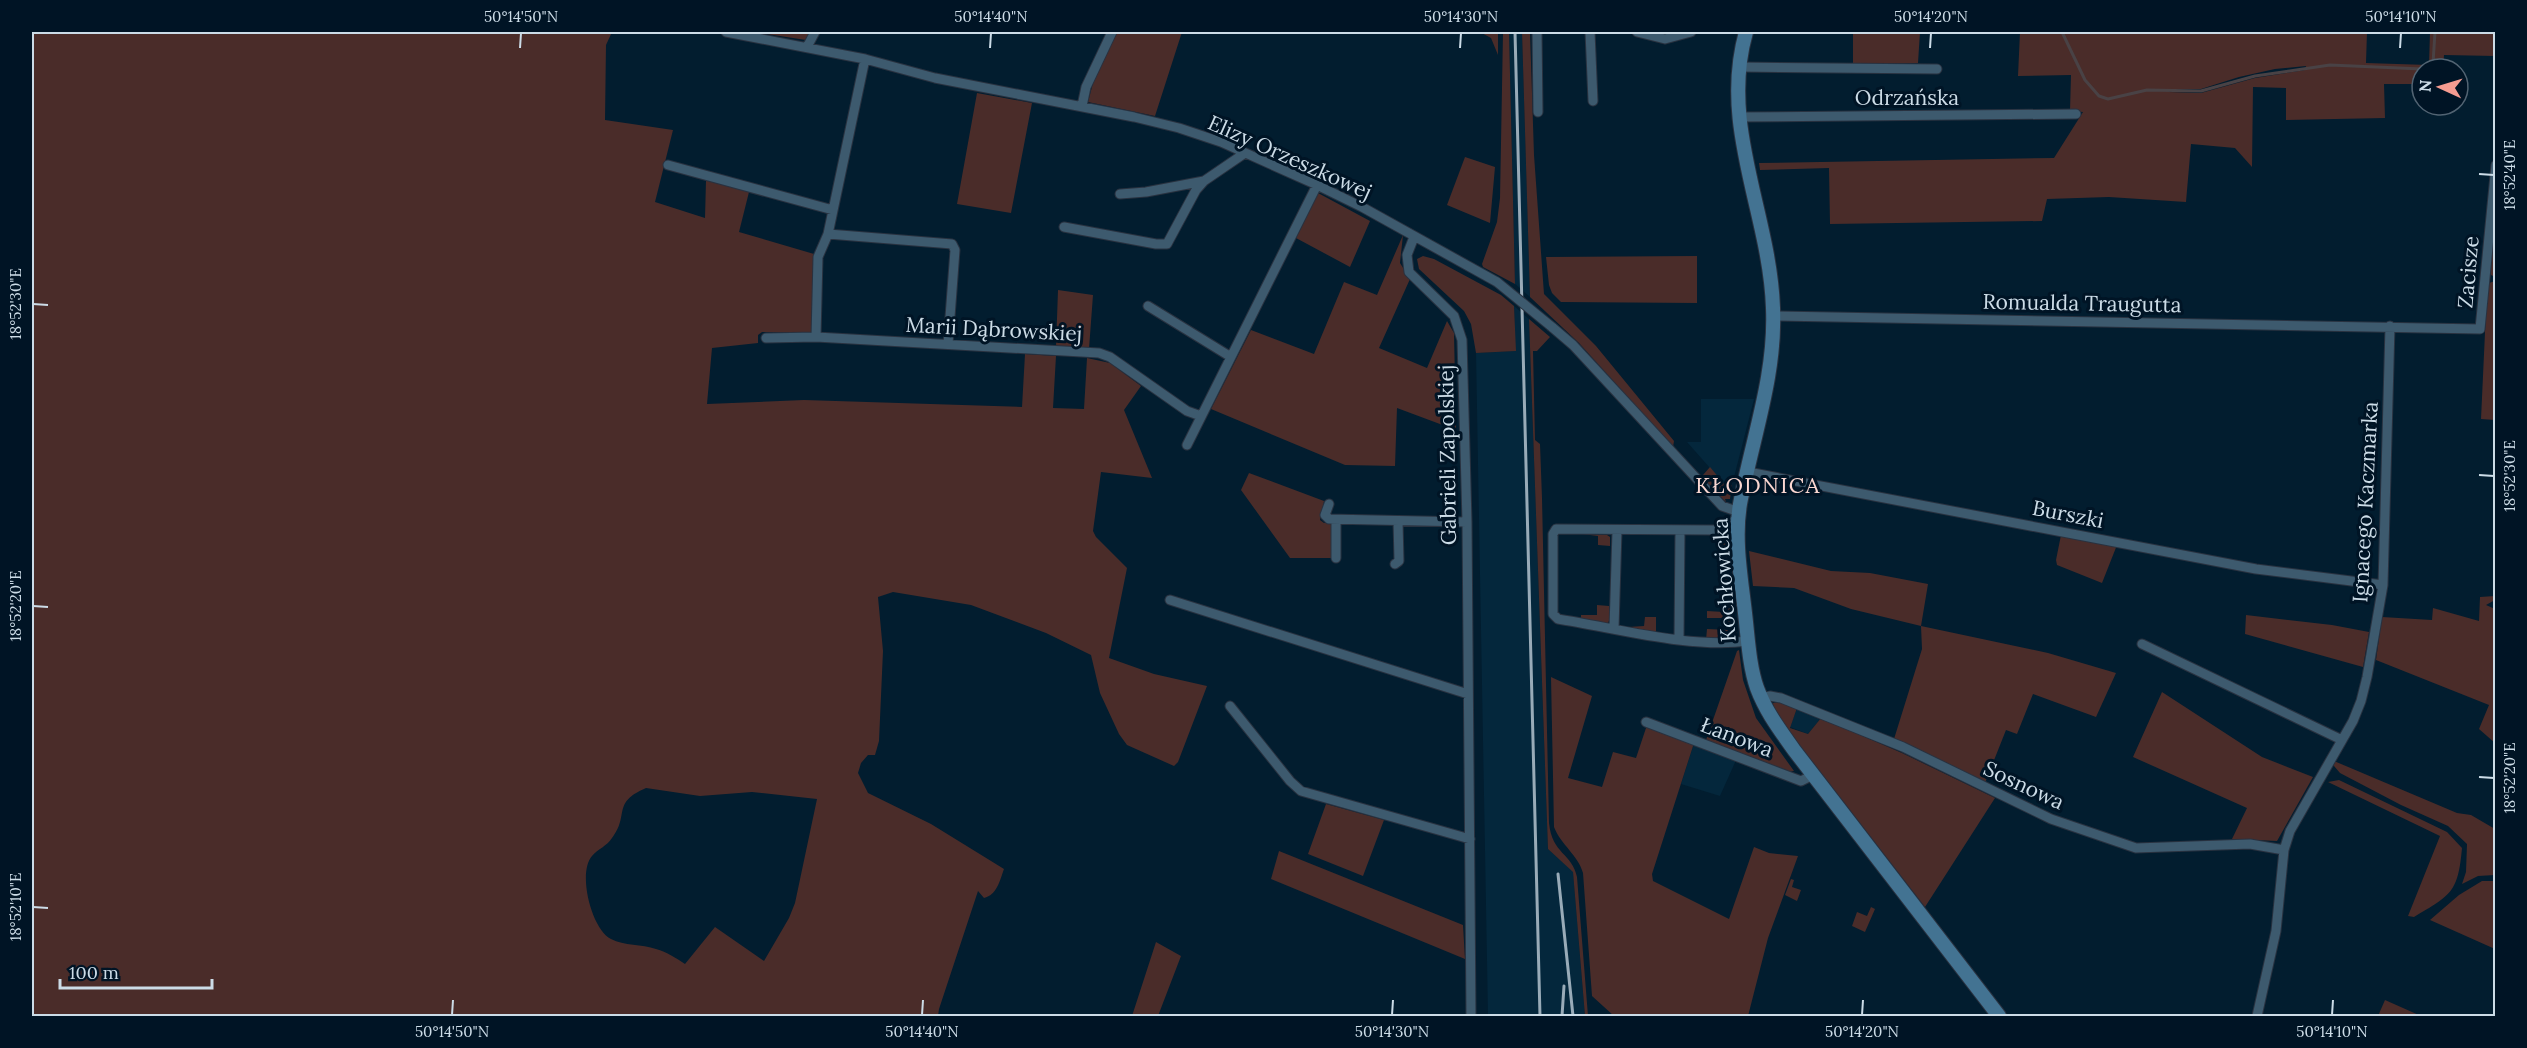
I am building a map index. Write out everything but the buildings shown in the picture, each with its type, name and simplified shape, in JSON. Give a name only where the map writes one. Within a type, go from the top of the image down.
[{"type":"street","name":"Elizy Orzeszkowej","points":[[726,32],[865,59],[935,78],[1082,106],[1179,128],[1245,153],[1317,185],[1497,282],[1573,345],[1722,506],[1739,515]]},
{"type":"street","points":[[807,47],[815,32]]},
{"type":"street","points":[[1082,106],[1086,87],[1112,32]]},
{"type":"street","points":[[1537,32],[1538,112]]},
{"type":"street","points":[[1590,32],[1593,101]]},
{"type":"street","points":[[1636,32],[1665,39],[1691,32]]},
{"type":"street","name":"Kochłowicka","points":[[1746,32],[1739,67],[1738,117],[1766,256],[1773,316],[1769,378],[1739,515],[1738,549],[1753,671],[1768,712],[1813,775],[1999,1017]]},
{"type":"street","points":[[816,337],[818,257],[828,234],[865,59]]},
{"type":"street","points":[[1739,67],[1937,69]]},
{"type":"street","name":"Odrzańska","points":[[1738,117],[2076,114]]},
{"type":"street","points":[[1064,227],[1167,244],[1196,190],[1204,181],[1245,153]]},
{"type":"street","points":[[668,165],[833,210]]},
{"type":"street","name":"Zacisze","points":[[2390,326],[2480,329],[2496,165]]},
{"type":"street","points":[[1120,194],[1146,192],[1204,181]]},
{"type":"street","points":[[1187,445],[1317,185]]},
{"type":"street","points":[[828,234],[952,244],[955,250],[948,344]]},
{"type":"street","name":"Gabrieli Zapolskiej","points":[[1414,237],[1407,255],[1409,273],[1454,316],[1462,340],[1467,522],[1471,1017]]},
{"type":"street","points":[[1148,306],[1231,357]]},
{"type":"street","name":"Romualda Traugutta","points":[[1773,316],[2390,326]]},
{"type":"street","name":"Ignacego Kaczmarka","points":[[2257,1017],[2276,931],[2284,850],[2290,831],[2342,740],[2363,694],[2383,585],[2390,326]]},
{"type":"street","name":"Marii Dąbrowskiej","points":[[766,338],[816,337],[1099,353],[1110,357],[1187,411],[1201,416]]},
{"type":"street","name":"Burszki","points":[[1748,472],[2256,569],[2383,585]]},
{"type":"street","points":[[1329,504],[1326,518],[1336,520],[1467,522]]},
{"type":"street","points":[[1739,515],[1715,530],[1556,529],[1553,534],[1554,617],[1679,639],[1725,644],[1748,641]]},
{"type":"street","points":[[1336,520],[1336,558]]},
{"type":"street","points":[[1395,564],[1399,561],[1398,521]]},
{"type":"street","points":[[1679,639],[1680,530]]},
{"type":"street","points":[[1614,628],[1617,531]]},
{"type":"street","points":[[1170,600],[1468,694]]},
{"type":"street","points":[[2142,644],[2342,740]]},
{"type":"street","name":"Sosnowa","points":[[1761,698],[1770,696],[1781,698],[1903,747],[2051,819],[2136,848],[2250,844],[2284,850]]},
{"type":"street","points":[[1230,706],[1290,781],[1301,791],[1470,839]]},
{"type":"street","name":"Łanowa","points":[[1646,722],[1801,781],[1813,775]]},
{"type":"shaded area","points":[[32,32],[612,32],[606,45],[605,120],[673,130],[655,202],[705,218],[706,180],[749,192],[739,232],[814,254],[811,333],[762,332],[758,335],[758,343],[712,348],[707,404],[804,400],[1022,407],[1025,354],[1056,356],[1053,408],[1084,409],[1087,358],[1110,363],[1141,386],[1124,410],[1152,478],[1101,472],[1093,531],[1096,537],[1127,568],[1109,658],[1154,674],[1207,686],[1178,762],[1174,766],[1127,745],[1119,734],[1100,693],[1091,655],[1046,633],[971,605],[893,592],[878,597],[883,651],[879,741],[875,755],[868,755],[861,763],[858,773],[868,793],[931,824],[1004,869],[992,894],[984,898],[978,891],[938,1016],[32,1016]],"holes":[[[646,788],[700,796],[752,792],[817,799],[795,903],[764,961],[715,927],[685,964],[660,950],[611,939],[604,934],[593,913],[586,887],[588,864],[592,856],[610,841],[617,830],[628,799]]]},
{"type":"shaded area","points":[[768,32],[810,32],[806,40],[767,34]]},
{"type":"shaded area","points":[[1117,32],[1182,32],[1155,116],[1088,102],[1093,83]]},
{"type":"shaded area","points":[[1480,32],[1498,32],[1498,55],[1491,38]]},
{"type":"shaded area","points":[[1503,32],[1509,32],[1515,284],[1483,267],[1482,264],[1497,222],[1500,198]]},
{"type":"shaded area","points":[[1509,32],[1522,32],[1530,297],[1515,284]]},
{"type":"shaded area","points":[[1522,32],[1530,32],[1534,155],[1544,294],[1596,346],[1674,441],[1673,447],[1579,343],[1530,297]]},
{"type":"shaded area","points":[[1853,32],[1920,32],[1918,63],[1853,64]]},
{"type":"shaded area","points":[[2020,32],[2367,32],[2366,63],[2410,64],[2410,84],[2384,84],[2385,118],[2286,120],[2286,88],[2253,87],[2252,167],[2235,148],[2191,144],[2186,202],[2109,197],[2047,199],[2042,221],[1830,224],[1829,168],[1760,170],[1759,163],[2054,158],[2083,112],[2070,111],[2071,75],[2018,76]],"holes":[[[2306,66],[2305,70],[2255,78],[2201,93],[2169,92],[2168,89],[2201,89],[2275,69]]]},
{"type":"shaded area","points":[[2430,32],[2495,32],[2495,56],[2444,55],[2444,57],[2429,57]]},
{"type":"shaded area","points":[[977,93],[1032,103],[1011,213],[957,204]]},
{"type":"shaded area","points":[[1465,157],[1495,167],[1490,223],[1447,205]]},
{"type":"shaded area","points":[[1318,193],[1370,221],[1350,267],[1296,238]]},
{"type":"shaded area","points":[[2496,227],[2495,277],[2490,272]]},
{"type":"shaded area","points":[[1403,235],[1400,263],[1410,279],[1379,348],[1427,368],[1447,321],[1454,333],[1456,430],[1397,408],[1395,466],[1345,465],[1211,409],[1251,330],[1314,354],[1344,282],[1377,295]]},
{"type":"shaded area","points":[[1423,256],[1434,259],[1501,295],[1514,306],[1516,351],[1476,353],[1471,324],[1464,311],[1419,269],[1417,259]]},
{"type":"shaded area","points":[[1697,256],[1697,303],[1561,302],[1552,293],[1549,285],[1546,257]]},
{"type":"shaded area","points":[[2495,281],[2495,420],[2481,419],[2487,289],[2489,283]]},
{"type":"shaded area","points":[[1058,290],[1093,295],[1089,349],[1056,347]]},
{"type":"shaded area","points":[[1514,306],[1529,319],[1548,849],[1573,871],[1585,1016],[1488,1016],[1476,353],[1515,351]]},
{"type":"shaded area","points":[[1529,319],[1550,337],[1537,351],[1533,351],[1535,440],[1540,444],[1542,498],[1549,823],[1554,841],[1571,863],[1577,877],[1588,1016],[1585,1016],[1573,872],[1548,849]]},
{"type":"shaded area","points":[[1701,399],[1754,399],[1732,485],[1725,485],[1687,442],[1701,442]]},
{"type":"shaded area","points":[[1710,467],[1725,485],[1732,485],[1730,499],[1725,499],[1726,502],[1703,480],[1703,475]]},
{"type":"shaded area","points":[[1249,473],[1324,501],[1320,520],[1324,523],[1332,523],[1332,558],[1290,558],[1241,490]]},
{"type":"shaded area","points":[[1726,532],[1728,590],[1724,590],[1725,603],[1729,603],[1735,622],[1737,635],[1735,639],[1726,618],[1707,618],[1707,611],[1724,612],[1726,616],[1722,573],[1723,537],[1711,536]]},
{"type":"shaded area","points":[[1582,534],[1607,535],[1610,537],[1610,546],[1598,545],[1598,536]]},
{"type":"shaded area","points":[[2061,535],[2117,545],[2102,583],[2057,565]]},
{"type":"shaded area","points":[[1749,551],[1831,571],[1870,573],[1928,584],[1921,626],[1851,609],[1794,588],[1753,586]]},
{"type":"shaded area","points":[[2495,596],[2495,600],[2486,605],[2495,609],[2495,743],[2479,729],[2489,705],[2376,660],[2382,617],[2432,620],[2433,608],[2479,621],[2480,597]]},
{"type":"shaded area","points":[[1597,605],[1609,606],[1607,624],[1581,619],[1581,615],[1597,615]]},
{"type":"shaded area","points":[[2246,615],[2332,625],[2369,632],[2363,667],[2245,634]]},
{"type":"shaded area","points":[[1645,617],[1656,617],[1656,632],[1628,627],[1644,626]]},
{"type":"shaded area","points":[[1921,626],[2048,653],[2116,673],[2096,717],[2033,694],[2017,734],[2006,730],[1985,783],[1894,739],[1922,649]]},
{"type":"shaded area","points":[[1707,629],[1729,630],[1733,638],[1706,640]]},
{"type":"shaded area","points":[[1739,650],[1743,680],[1756,718],[1794,771],[1787,772],[1706,740]]},
{"type":"shaded area","points":[[1551,677],[1592,696],[1568,778],[1602,787],[1613,752],[1636,758],[1647,725],[1694,743],[1652,874],[1653,881],[1729,919],[1754,847],[1769,853],[1798,856],[1768,938],[1748,1016],[1614,1016],[1592,996],[1583,873],[1554,827]]},
{"type":"shaded area","points":[[2162,692],[2262,757],[2313,777],[2277,841],[2232,839],[2247,808],[2133,757]]},
{"type":"shaded area","points":[[1779,702],[1797,708],[1790,728],[1808,734],[1821,718],[1902,753],[1995,798],[1925,907],[1774,712],[1773,703]]},
{"type":"shaded area","points":[[1797,708],[1821,718],[1808,734],[1790,727]]},
{"type":"shaded area","points":[[1694,743],[1737,758],[1720,796],[1681,784]]},
{"type":"shaded area","points":[[2334,761],[2457,813],[2471,815],[2495,829],[2495,875],[2478,876],[2462,884],[2466,872],[2467,844],[2448,826],[2401,805],[2340,773],[2334,766]]},
{"type":"shaded area","points":[[2339,780],[2447,832],[2462,848],[2455,884],[2437,903],[2414,917],[2408,916],[2440,836],[2328,782]]},
{"type":"shaded area","points":[[1326,804],[1384,820],[1363,876],[1308,854]]},
{"type":"shaded area","points":[[1279,851],[1463,925],[1465,959],[1271,879]]},
{"type":"shaded area","points":[[1791,879],[1794,880],[1792,887],[1801,890],[1797,901],[1785,895]]},
{"type":"shaded area","points":[[2482,881],[2495,881],[2495,949],[2430,920],[2459,895]]},
{"type":"shaded area","points":[[1871,907],[1875,909],[1865,932],[1852,926],[1857,912],[1867,916]]},
{"type":"shaded area","points":[[1156,942],[1181,956],[1158,1016],[1132,1016]]},
{"type":"shaded area","points":[[2385,1000],[2421,1016],[2378,1016]]},
{"type":"waterway","points":[[2062,32],[2085,80],[2099,96],[2108,99],[2147,90],[2201,91],[2255,76],[2330,65],[2410,68]]},
{"type":"waterway","points":[[2433,57],[2435,32]]},
{"type":"railway","points":[[1515,32],[1540,1016]]},
{"type":"railway","points":[[1558,874],[1573,1016]]},
{"type":"railway","points":[[1562,1016],[1564,986]]},
{"type":"district","name":"KŁODNICA","points":[[1758,485]]}]
